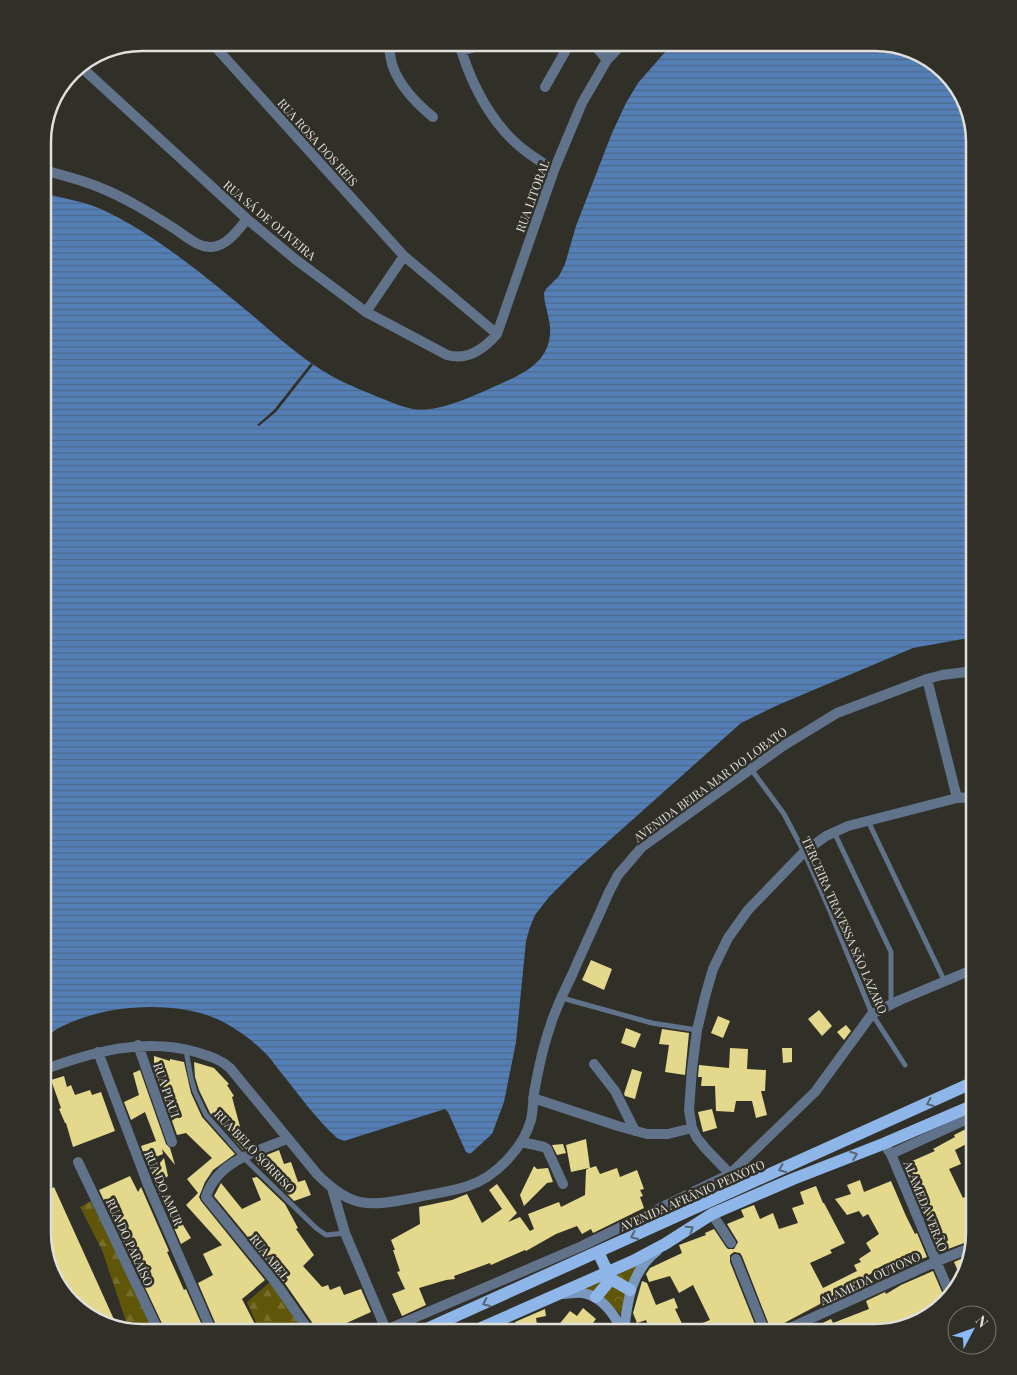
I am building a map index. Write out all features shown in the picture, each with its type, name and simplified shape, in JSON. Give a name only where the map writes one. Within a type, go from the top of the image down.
[{"type":"main road","name":"AVENIDA AFRÂNIO PEIXOTO","points":[[438,1324],[966,1086]]},
{"type":"main road","name":"AVENIDA AFRÂNIO PEIXOTO","points":[[491,1324],[560,1294],[610,1276],[666,1244],[712,1214],[792,1179],[887,1149],[966,1109]]},
{"type":"main road","points":[[624,1324],[630,1290],[642,1267],[654,1253],[666,1244]]},
{"type":"main road","points":[[598,1252],[610,1276],[630,1290]]},
{"type":"main road","points":[[596,1298],[610,1276]]},
{"type":"main road","points":[[560,1294],[583,1293],[596,1298],[609,1310],[618,1324]]},
{"type":"street","name":"RUA ROSA DOS REIS","points":[[219,51],[404,256],[497,334]]},
{"type":"street","points":[[390,51],[397,76],[417,104],[433,117]]},
{"type":"street","points":[[462,51],[478,92],[504,131],[530,155],[554,170]]},
{"type":"street","points":[[545,87],[565,51]]},
{"type":"street","points":[[600,51],[607,60]]},
{"type":"street","name":"RUA LITORAL","points":[[497,334],[554,170],[582,103],[607,60],[615,51]]},
{"type":"street","name":"RUA SÁ DE OLIVEIRA","points":[[86,71],[247,219],[295,259],[366,312],[456,358],[468,355],[484,346],[497,334]]},
{"type":"street","points":[[51,172],[100,187],[124,198],[205,247],[217,247],[223,244],[247,219]]},
{"type":"street","points":[[366,312],[404,256]]},
{"type":"street","name":"AVENIDA BEIRA MAR DO LOBATO","points":[[51,1067],[98,1052],[138,1045],[186,1049],[214,1057],[230,1068],[287,1139],[332,1188],[353,1201],[372,1204],[390,1202],[469,1186],[494,1171],[510,1157],[522,1142],[531,1118],[538,1066],[562,998],[609,892],[628,862],[642,847],[750,768],[836,713],[927,679],[966,672]]},
{"type":"street","points":[[927,679],[957,798]]},
{"type":"street","points":[[752,1183],[730,1174],[706,1149],[692,1128],[689,1110],[697,1030],[713,969],[728,938],[748,910],[804,852],[834,832],[848,826],[957,798],[966,797]]},
{"type":"street","points":[[402,1324],[582,1246],[730,1174],[815,1092],[872,1014],[966,973]]},
{"type":"street","name":"RUA PIAUI","points":[[138,1045],[172,1142]]},
{"type":"street","name":"RUA DO AMUR","points":[[98,1052],[148,1185],[209,1324]]},
{"type":"street","points":[[594,1064],[615,1091],[635,1131]]},
{"type":"street","points":[[533,1098],[635,1131],[663,1134],[692,1128]]},
{"type":"street","points":[[887,1149],[966,1119]]},
{"type":"street","points":[[244,1157],[287,1139]]},
{"type":"street","points":[[522,1142],[544,1146],[547,1149],[563,1184]]},
{"type":"street","name":"ALAMEDA VERÃO","points":[[887,1149],[947,1288]]},
{"type":"street","name":"RUA ABEL","points":[[244,1157],[223,1170],[206,1194],[206,1200],[273,1279],[304,1324]]},
{"type":"street","name":"RUA DO PARAÍSO","points":[[78,1162],[155,1324]]},
{"type":"street","points":[[332,1188],[345,1233],[383,1324]]},
{"type":"street","points":[[712,1214],[731,1243]]},
{"type":"street","name":"ALAMEDA OUTONO","points":[[799,1324],[964,1250]]},
{"type":"street","points":[[736,1258],[762,1324]]},
{"type":"lane","name":"TERCEIRA TRAVESSA SÃO LAZARO","points":[[750,768],[784,814],[804,852],[872,1014],[905,1065]]},
{"type":"lane","points":[[868,821],[945,982]]},
{"type":"lane","points":[[834,832],[891,952],[890,1005]]},
{"type":"lane","points":[[562,998],[652,1023],[697,1030]]},
{"type":"lane","name":"RUA BELO SORRISO","points":[[186,1049],[196,1096],[206,1115],[244,1157],[316,1228],[326,1235],[345,1233]]},
{"type":"green space","points":[[91,1201],[150,1324],[126,1322],[102,1250],[80,1207]]},
{"type":"green space","points":[[641,1260],[623,1318],[606,1300],[584,1288]]},
{"type":"green space","points":[[270,1282],[306,1324],[257,1324],[247,1302]]},
{"type":"water","points":[[666,51],[880,51],[909,58],[930,70],[947,87],[953,97],[963,119],[966,143],[966,638],[913,648],[778,705],[741,723],[575,871],[549,897],[535,915],[526,941],[516,1042],[504,1102],[492,1134],[470,1154],[466,1152],[445,1109],[344,1141],[337,1138],[316,1116],[258,1046],[230,1026],[200,1013],[161,1007],[120,1009],[82,1018],[51,1034],[51,195],[94,206],[141,230],[198,272],[298,353],[337,379],[409,408],[432,409],[452,404],[511,379],[532,367],[546,351],[550,327],[544,293],[559,276],[565,264],[576,226],[612,133],[638,83]]},
{"type":"pier","points":[[311,363],[313,365],[276,412],[259,426],[257,425],[274,410]]},
{"type":"building","points":[[591,960],[612,969],[604,990],[582,980]]},
{"type":"building","points":[[819,1010],[832,1026],[822,1036],[808,1019]]},
{"type":"building","points":[[718,1016],[730,1021],[723,1038],[711,1033]]},
{"type":"building","points":[[846,1025],[851,1031],[844,1040],[837,1032]]},
{"type":"building","points":[[626,1028],[641,1034],[635,1048],[621,1043]]},
{"type":"building","points":[[662,1029],[689,1033],[685,1075],[665,1072],[669,1045],[659,1044]]},
{"type":"building","points":[[730,1048],[748,1049],[747,1069],[766,1070],[765,1091],[761,1091],[767,1115],[756,1118],[752,1101],[736,1101],[734,1112],[716,1111],[715,1086],[701,1086],[702,1077],[698,1077],[699,1065],[729,1068]]},
{"type":"building","points":[[782,1048],[792,1048],[792,1062],[783,1063]]},
{"type":"building","points":[[154,1056],[170,1061],[170,1059],[184,1062],[191,1093],[202,1117],[235,1154],[213,1170],[205,1182],[199,1197],[265,1280],[242,1299],[255,1324],[216,1324],[198,1283],[213,1275],[203,1254],[222,1245],[186,1205],[198,1193],[187,1179],[212,1158],[186,1133],[177,1135],[152,1065],[154,1064]]},
{"type":"building","points":[[194,1062],[214,1068],[229,1084],[227,1085],[234,1096],[232,1097],[242,1134],[246,1133],[250,1146],[243,1150],[210,1113],[199,1090],[195,1077]]},
{"type":"building","points":[[632,1069],[642,1072],[635,1099],[624,1094]]},
{"type":"building","points":[[140,1070],[175,1165],[162,1149],[163,1154],[146,1161],[141,1146],[156,1141],[145,1112],[131,1120],[124,1102],[139,1095],[133,1073]]},
{"type":"building","points":[[64,1076],[67,1087],[71,1085],[75,1095],[90,1090],[92,1095],[101,1092],[115,1131],[73,1147],[51,1080]]},
{"type":"building","points":[[712,1109],[717,1128],[703,1132],[698,1112]]},
{"type":"building","points":[[966,1129],[966,1144],[955,1150],[961,1164],[949,1169],[963,1198],[966,1196],[965,1243],[940,1252],[930,1228],[932,1227],[903,1165],[935,1151],[933,1149],[955,1137],[954,1135]]},
{"type":"building","points":[[586,1139],[590,1168],[596,1166],[600,1174],[617,1168],[620,1177],[637,1170],[644,1189],[640,1190],[643,1196],[640,1197],[644,1208],[593,1233],[591,1229],[582,1234],[577,1226],[556,1234],[526,1251],[491,1265],[490,1263],[454,1276],[455,1279],[419,1288],[426,1305],[402,1316],[392,1294],[405,1289],[397,1272],[400,1271],[391,1240],[420,1224],[419,1207],[452,1200],[467,1194],[482,1223],[502,1209],[489,1190],[497,1184],[517,1213],[508,1222],[520,1217],[530,1231],[534,1229],[528,1214],[559,1202],[561,1207],[585,1195],[586,1170],[589,1168],[571,1172],[566,1145]]},
{"type":"building","points":[[563,1144],[566,1153],[557,1155],[552,1145]]},
{"type":"building","points":[[279,1150],[284,1164],[291,1162],[298,1182],[305,1180],[311,1195],[294,1201],[254,1160]]},
{"type":"building","points":[[164,1158],[168,1176],[159,1183],[163,1190],[160,1195],[151,1174]]},
{"type":"building","points":[[534,1166],[537,1169],[548,1168],[553,1182],[547,1183],[524,1206],[520,1195]]},
{"type":"building","points":[[130,1176],[138,1192],[141,1187],[169,1251],[167,1252],[201,1324],[162,1324],[99,1190]]},
{"type":"building","points":[[257,1177],[285,1204],[298,1228],[296,1229],[314,1255],[303,1266],[322,1287],[328,1285],[330,1290],[340,1286],[344,1295],[361,1289],[371,1312],[344,1324],[313,1324],[279,1275],[214,1196],[221,1183],[242,1209],[261,1200],[252,1178]]},
{"type":"building","points":[[860,1180],[864,1192],[891,1181],[927,1257],[888,1271],[885,1264],[866,1277],[869,1284],[820,1304],[782,1324],[769,1324],[740,1253],[734,1252],[730,1255],[730,1262],[755,1324],[700,1324],[710,1320],[693,1285],[679,1293],[670,1276],[649,1282],[646,1274],[650,1268],[682,1253],[679,1245],[706,1235],[705,1233],[714,1229],[728,1249],[734,1249],[738,1242],[727,1224],[744,1217],[741,1210],[754,1205],[760,1219],[773,1213],[779,1229],[798,1223],[792,1208],[804,1204],[800,1192],[816,1186],[845,1243],[830,1250],[832,1253],[810,1263],[823,1288],[857,1271],[854,1265],[861,1262],[859,1259],[871,1251],[866,1243],[879,1234],[868,1214],[863,1217],[859,1211],[847,1215],[835,1199],[851,1194],[847,1185]]},
{"type":"building","points":[[54,1187],[114,1319],[82,1301],[70,1288],[58,1267],[52,1244],[51,1189]]},
{"type":"building","points":[[166,1196],[176,1216],[191,1238],[181,1244],[162,1200]]},
{"type":"building","points":[[962,1259],[957,1270],[954,1262]]},
{"type":"building","points":[[933,1271],[942,1293],[930,1305],[898,1321],[874,1324],[821,1324],[831,1319],[833,1323],[869,1309],[866,1301],[885,1292],[886,1294]]},
{"type":"building","points":[[642,1281],[647,1283],[656,1305],[674,1298],[678,1308],[675,1309],[682,1324],[648,1324],[646,1320],[637,1323],[633,1313]]},
{"type":"building","points":[[583,1308],[596,1319],[592,1324],[559,1324],[570,1311],[577,1316]]},
{"type":"building","points":[[545,1309],[546,1316],[536,1318],[537,1324],[516,1324],[515,1322]]}]
